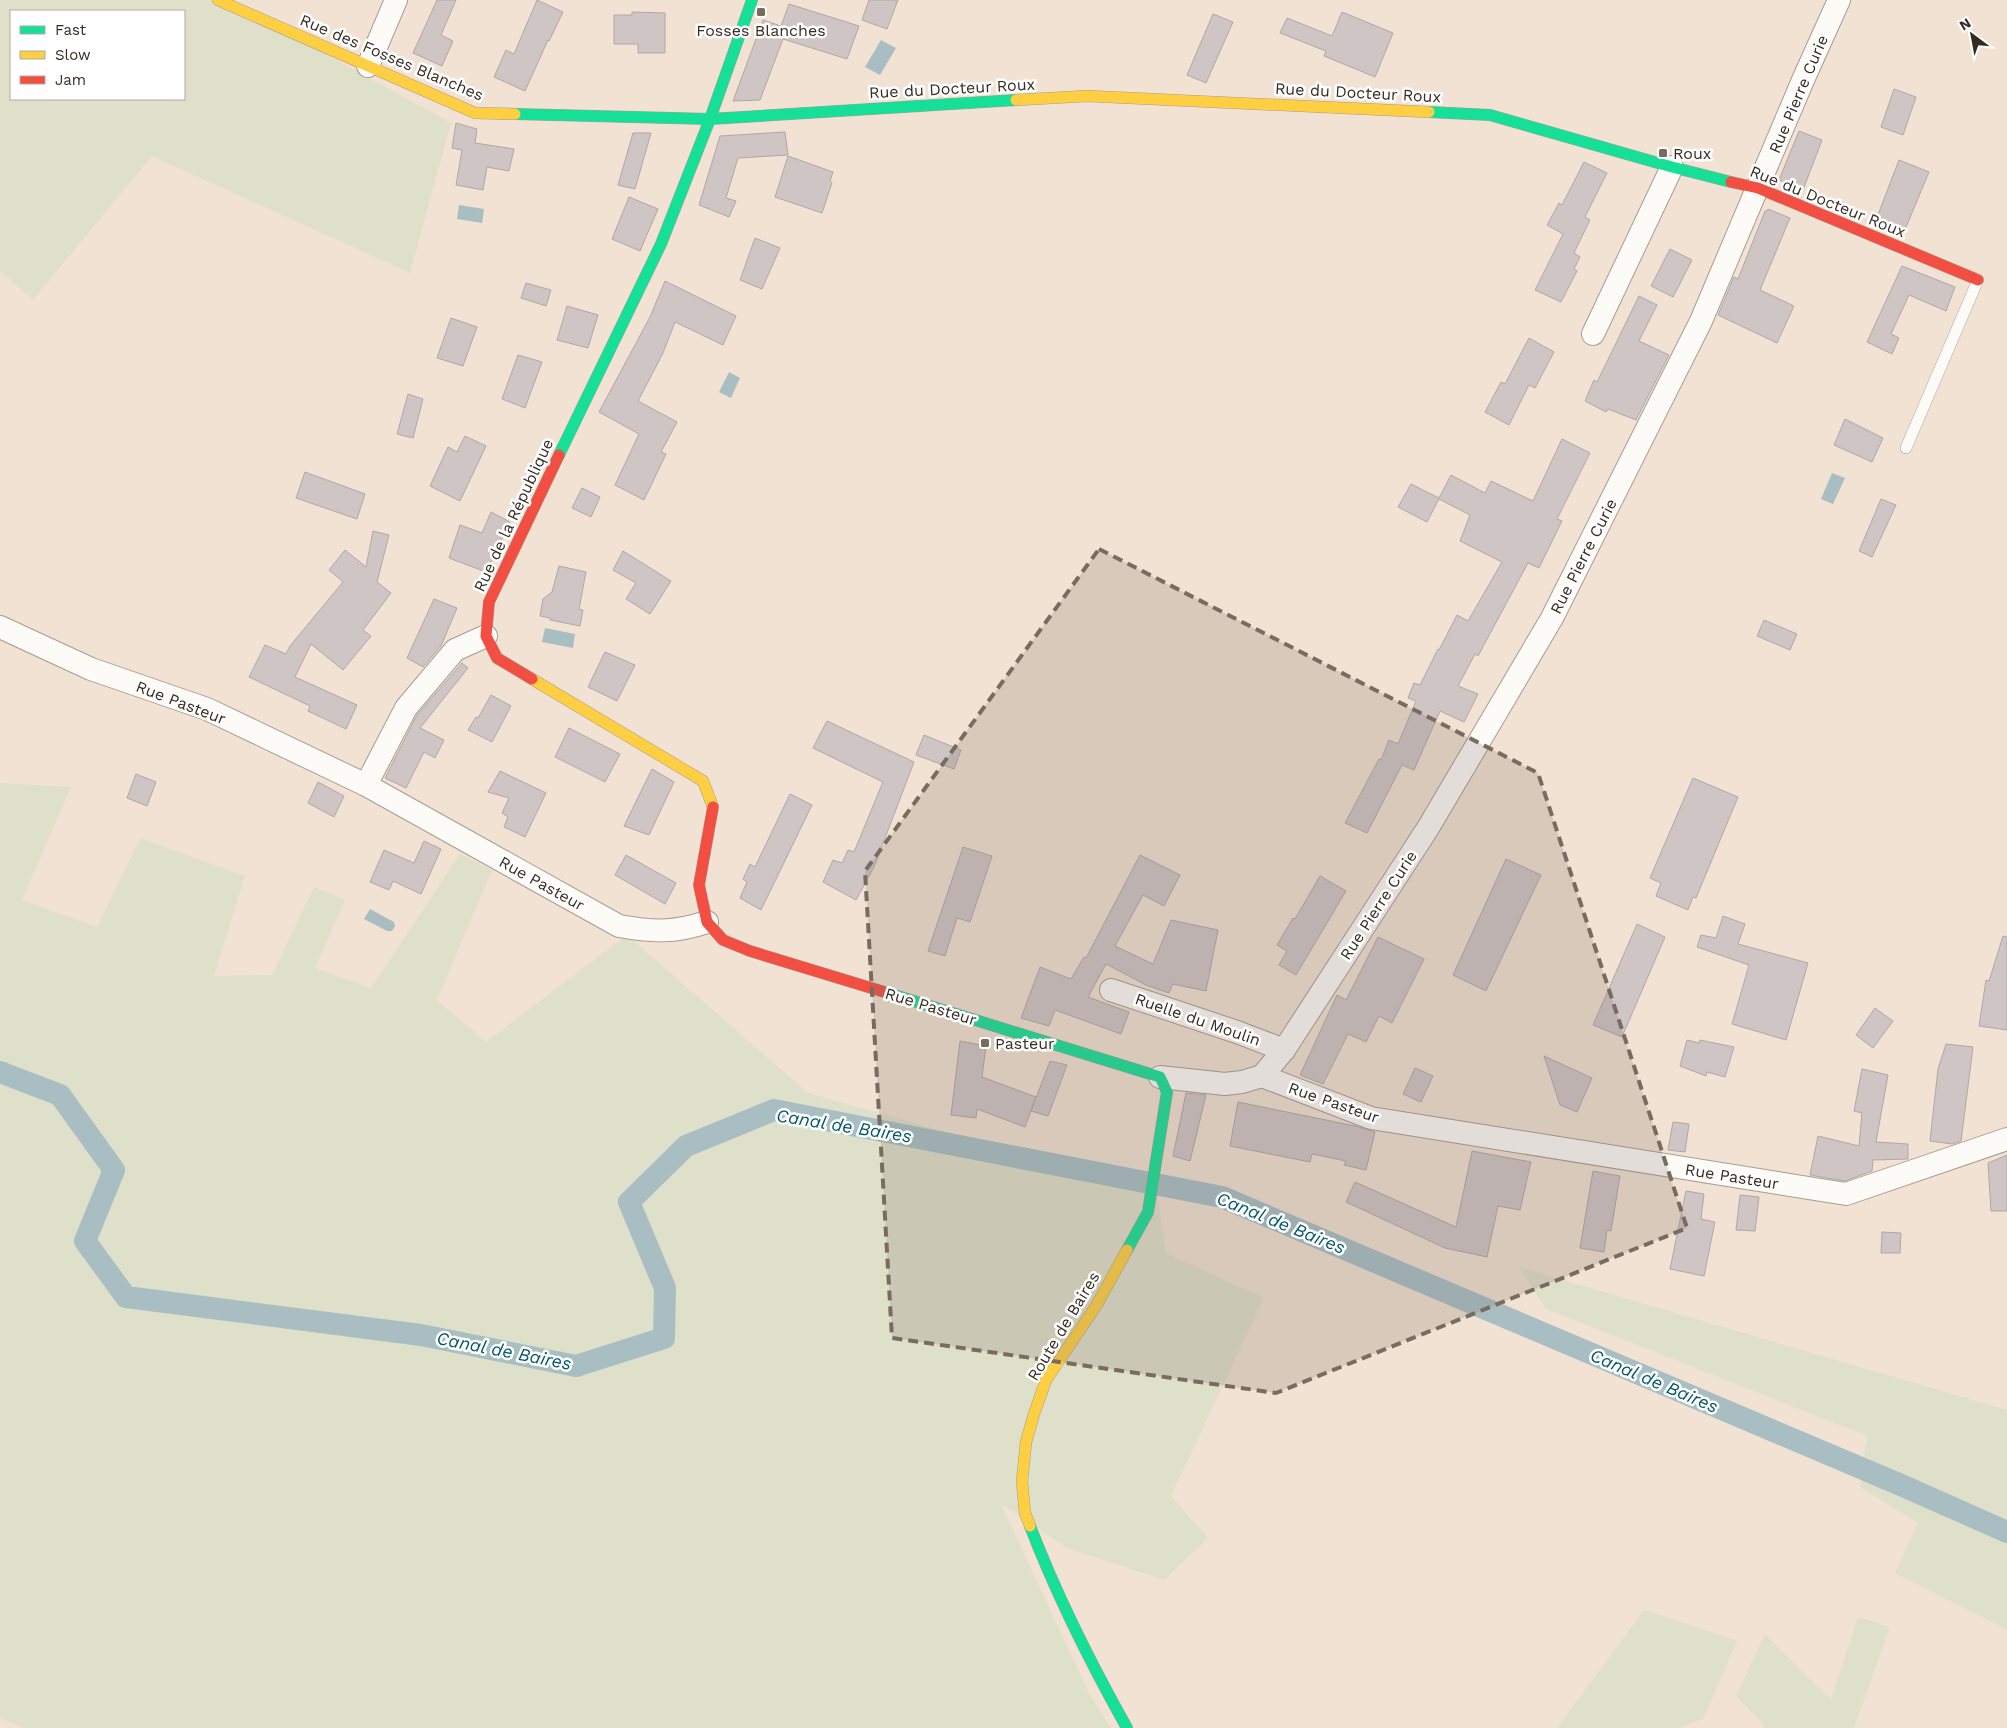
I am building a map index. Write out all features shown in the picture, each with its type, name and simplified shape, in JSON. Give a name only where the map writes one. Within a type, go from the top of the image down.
[{"type":"street","name":"Rue des Fosses Blanches","points":[[218,0],[475,113],[710,119]]},
{"type":"street","points":[[368,66],[396,0]]},
{"type":"street","name":"Rue de la République","points":[[486,636],[489,602],[661,244],[710,119],[752,0]]},
{"type":"street","name":"Rue Pierre Curie","points":[[1262,1076],[1284,1050],[1428,828],[1552,618],[1701,321],[1802,80],[1839,0]]},
{"type":"street","name":"Rue du Docteur Roux","points":[[710,119],[1087,96],[1490,115],[1672,167],[1758,188],[1978,280]]},
{"type":"street","points":[[1592,334],[1672,167]]},
{"type":"street","name":"Rue Pasteur","points":[[0,627],[91,669],[207,709],[366,785],[619,926],[651,931],[686,929],[706,922],[723,940],[750,951],[1160,1077],[1225,1084],[1242,1082],[1262,1076],[1371,1118],[1846,1194],[2007,1139]]},
{"type":"street","points":[[366,785],[406,708],[455,650],[486,636],[496,658],[703,781],[714,809],[699,885],[706,922]]},
{"type":"street","name":"Ruelle du Moulin","points":[[1111,990],[1237,1032],[1284,1050]]},
{"type":"street","name":"Route de Baires","points":[[1127,1728],[1094,1667],[1047,1571],[1025,1513],[1022,1482],[1026,1442],[1046,1380],[1096,1306],[1148,1212],[1167,1092],[1160,1077]]},
{"type":"lane","points":[[1906,448],[1978,280]]},
{"type":"highlighted area","points":[[1099,549],[1538,773],[1687,1228],[1276,1393],[892,1338],[865,871]]},
{"type":"green space","points":[[0,0],[228,0],[451,123],[410,273],[152,156],[33,300],[0,271]]},
{"type":"green space","points":[[0,783],[71,787],[22,900],[97,927],[140,838],[245,876],[214,976],[272,975],[314,887],[345,900],[315,968],[371,988],[460,854],[492,870],[437,1000],[486,1042],[627,935],[808,1093],[1157,1191],[1166,1253],[1264,1298],[1171,1496],[1208,1538],[1164,1580],[1067,1548],[1001,1504],[1090,1695],[1111,1728],[23,1728],[0,1718]]},
{"type":"green space","points":[[1519,1267],[2007,1410],[2007,1630],[1895,1573],[1918,1523],[1860,1487],[1867,1436],[1546,1309]]},
{"type":"green space","points":[[1644,1610],[1737,1641],[1703,1719],[1679,1728],[1557,1728]]},
{"type":"green space","points":[[1858,1617],[1890,1627],[1854,1728],[1763,1728],[1763,1724],[1736,1696],[1765,1634],[1831,1699]]},
{"type":"water","points":[[881,40],[896,48],[880,75],[865,67]]},
{"type":"water","points":[[459,205],[484,209],[482,223],[457,219]]},
{"type":"water","points":[[729,372],[740,378],[731,398],[719,392]]},
{"type":"water","points":[[1832,473],[1845,478],[1833,504],[1821,499]]},
{"type":"water","points":[[545,628],[575,634],[573,648],[542,642]]},
{"type":"water","points":[[370,909],[394,922],[395,926],[392,931],[387,931],[364,919]]},
{"type":"building","points":[[437,0],[456,0],[441,35],[453,41],[442,66],[413,53]]},
{"type":"building","points":[[537,0],[563,12],[525,91],[494,77],[506,50],[514,54]]},
{"type":"building","points":[[869,0],[898,0],[887,29],[862,20]]},
{"type":"building","points":[[789,4],[859,26],[847,59],[783,39],[760,100],[733,101],[763,20],[781,26]]},
{"type":"building","points":[[632,12],[665,13],[665,53],[638,53],[638,44],[614,44],[614,15],[632,15]]},
{"type":"building","points":[[1342,12],[1393,33],[1375,77],[1324,56],[1326,51],[1280,33],[1287,18],[1332,36]]},
{"type":"building","points":[[1213,14],[1233,22],[1206,83],[1187,75]]},
{"type":"building","points":[[1894,89],[1916,97],[1903,135],[1881,127]]},
{"type":"building","points":[[456,123],[477,129],[475,143],[514,149],[509,171],[487,167],[483,190],[456,185],[462,150],[452,148]]},
{"type":"building","points":[[1799,131],[1822,140],[1803,190],[1779,180]]},
{"type":"building","points":[[785,132],[788,155],[738,158],[726,198],[736,201],[729,217],[699,205],[720,136]]},
{"type":"building","points":[[633,133],[651,133],[635,189],[618,185]]},
{"type":"building","points":[[788,156],[833,172],[830,181],[832,183],[822,213],[775,197]]},
{"type":"building","points":[[1899,160],[1929,172],[1904,232],[1876,220]]},
{"type":"building","points":[[1584,162],[1607,173],[1585,217],[1590,220],[1574,253],[1580,257],[1574,269],[1577,271],[1561,302],[1535,290],[1563,234],[1547,225],[1559,203],[1562,205]]},
{"type":"building","points":[[629,197],[658,209],[640,251],[612,239]]},
{"type":"building","points":[[1768,209],[1790,218],[1760,290],[1794,306],[1777,343],[1718,315],[1734,277],[1738,279],[1765,211]]},
{"type":"building","points":[[755,238],[780,248],[762,289],[740,280]]},
{"type":"building","points":[[1670,249],[1692,260],[1673,297],[1651,286]]},
{"type":"building","points":[[1902,266],[1955,287],[1946,311],[1909,295],[1891,334],[1899,338],[1892,354],[1867,342]]},
{"type":"building","points":[[665,281],[736,316],[723,345],[675,322],[663,353],[638,401],[677,422],[661,452],[666,454],[644,500],[615,485],[639,434],[599,412],[650,317]]},
{"type":"building","points":[[526,283],[551,290],[546,306],[521,298]]},
{"type":"building","points":[[1639,296],[1657,305],[1639,341],[1669,355],[1636,420],[1608,409],[1606,412],[1585,401],[1594,380],[1597,382]]},
{"type":"building","points":[[567,306],[598,315],[588,348],[557,340]]},
{"type":"building","points":[[451,318],[477,327],[463,366],[437,358]]},
{"type":"building","points":[[1529,338],[1554,352],[1535,388],[1529,385],[1509,425],[1485,412],[1501,382],[1505,384]]},
{"type":"building","points":[[518,355],[542,362],[525,408],[502,399]]},
{"type":"building","points":[[408,394],[423,399],[413,438],[397,434]]},
{"type":"building","points":[[1845,419],[1883,438],[1872,462],[1834,445]]},
{"type":"building","points":[[465,436],[486,446],[460,501],[430,486],[448,447],[457,452]]},
{"type":"building","points":[[1562,439],[1590,453],[1557,519],[1562,521],[1539,568],[1528,563],[1478,656],[1475,654],[1458,686],[1478,694],[1464,722],[1440,711],[1414,770],[1402,765],[1367,833],[1345,823],[1379,759],[1381,760],[1389,740],[1398,744],[1416,701],[1408,698],[1414,683],[1420,685],[1457,615],[1468,621],[1502,562],[1460,541],[1470,515],[1439,499],[1427,522],[1398,507],[1411,484],[1439,498],[1451,475],[1485,493],[1491,481],[1533,501]]},
{"type":"building","points":[[305,472],[365,494],[357,519],[296,498]]},
{"type":"building","points":[[582,488],[600,497],[591,517],[572,508]]},
{"type":"building","points":[[1881,499],[1896,505],[1872,557],[1859,551]]},
{"type":"building","points":[[491,512],[510,522],[486,572],[449,558],[460,525],[482,533]]},
{"type":"building","points":[[373,531],[389,535],[377,582],[391,593],[363,630],[371,636],[343,670],[311,644],[295,677],[357,705],[346,729],[308,711],[310,706],[249,677],[265,645],[286,654],[290,646],[343,582],[329,570],[345,550],[366,567]]},
{"type":"building","points":[[623,551],[671,581],[650,614],[626,599],[636,583],[613,570]]},
{"type":"building","points":[[559,566],[586,572],[579,609],[583,610],[580,626],[540,616],[543,599],[552,592]]},
{"type":"building","points":[[434,599],[457,608],[441,646],[423,667],[407,658]]},
{"type":"building","points":[[1764,620],[1797,634],[1790,650],[1757,636]]},
{"type":"building","points":[[605,652],[635,665],[617,701],[588,687]]},
{"type":"building","points":[[462,663],[468,668],[420,728],[444,740],[435,758],[424,752],[406,788],[385,778],[417,715]]},
{"type":"building","points":[[491,695],[511,706],[492,742],[468,730],[476,717],[478,718]]},
{"type":"building","points":[[827,721],[914,762],[874,867],[856,900],[823,882],[833,860],[842,863],[848,850],[854,852],[883,782],[813,748]]},
{"type":"building","points":[[569,728],[620,754],[605,782],[555,757]]},
{"type":"building","points":[[924,735],[961,750],[954,769],[916,755]]},
{"type":"building","points":[[652,769],[674,782],[649,835],[624,826]]},
{"type":"building","points":[[500,771],[546,793],[525,837],[504,827],[508,817],[502,813],[509,798],[488,792]]},
{"type":"building","points":[[136,774],[156,782],[147,806],[127,798]]},
{"type":"building","points":[[1693,778],[1738,797],[1696,898],[1693,897],[1688,910],[1656,896],[1661,883],[1650,878]]},
{"type":"building","points":[[318,782],[344,796],[334,817],[308,803]]},
{"type":"building","points":[[790,794],[812,805],[761,910],[740,898],[747,882],[743,879],[750,864],[755,867]]},
{"type":"building","points":[[424,841],[441,849],[421,894],[393,881],[389,890],[370,882],[384,850],[414,863]]},
{"type":"building","points":[[963,847],[992,856],[970,922],[957,918],[945,956],[928,951]]},
{"type":"building","points":[[626,855],[676,883],[665,904],[615,875]]},
{"type":"building","points":[[1140,855],[1180,875],[1164,906],[1143,895],[1115,946],[1153,964],[1171,920],[1218,930],[1206,991],[1173,984],[1169,993],[1146,985],[1106,964],[1088,997],[1129,1012],[1121,1034],[1055,1010],[1049,1026],[1021,1018],[1040,967],[1071,979],[1084,957],[1086,958]]},
{"type":"building","points":[[1506,859],[1541,875],[1486,991],[1453,975]]},
{"type":"building","points":[[1320,876],[1346,891],[1296,975],[1279,965],[1287,951],[1277,945],[1293,918],[1295,919]]},
{"type":"building","points":[[1723,916],[1745,924],[1738,944],[1808,963],[1786,1040],[1732,1024],[1749,965],[1697,947],[1701,935],[1716,938]]},
{"type":"building","points":[[1637,924],[1665,937],[1622,1037],[1593,1025]]},
{"type":"building","points":[[2003,936],[2007,937],[2007,1030],[1979,1026],[1986,980],[1989,981]]},
{"type":"building","points":[[1378,937],[1424,959],[1392,1023],[1379,1016],[1366,1042],[1348,1034],[1323,1084],[1300,1075],[1337,995],[1346,1000]]},
{"type":"building","points":[[1875,1008],[1893,1021],[1873,1048],[1856,1035]]},
{"type":"building","points":[[1687,1040],[1699,1043],[1700,1040],[1734,1047],[1725,1077],[1707,1072],[1706,1076],[1680,1066]]},
{"type":"building","points":[[960,1041],[986,1046],[982,1077],[1036,1097],[1025,1127],[977,1109],[976,1118],[951,1115]]},
{"type":"building","points":[[1946,1044],[1973,1047],[1961,1141],[1952,1144],[1930,1141],[1938,1069]]},
{"type":"building","points":[[1544,1056],[1592,1078],[1577,1112],[1560,1105]]},
{"type":"building","points":[[1050,1061],[1067,1065],[1048,1116],[1031,1111]]},
{"type":"building","points":[[1415,1068],[1433,1076],[1421,1102],[1403,1094]]},
{"type":"building","points":[[1862,1069],[1888,1075],[1876,1142],[1908,1144],[1908,1159],[1873,1160],[1872,1171],[1845,1181],[1810,1175],[1818,1136],[1859,1146],[1862,1113],[1854,1111]]},
{"type":"building","points":[[1186,1093],[1206,1095],[1190,1161],[1173,1156]]},
{"type":"building","points":[[1238,1102],[1355,1126],[1375,1132],[1366,1170],[1344,1165],[1346,1161],[1312,1154],[1310,1162],[1230,1146]]},
{"type":"building","points":[[1673,1122],[1689,1124],[1685,1152],[1668,1150]]},
{"type":"building","points":[[1472,1151],[1531,1162],[1520,1210],[1498,1206],[1487,1257],[1445,1248],[1346,1202],[1355,1182],[1456,1227]]},
{"type":"building","points":[[2007,1155],[2007,1211],[1991,1211],[1988,1163]]},
{"type":"building","points":[[1593,1171],[1620,1176],[1611,1231],[1607,1230],[1604,1252],[1580,1248]]},
{"type":"building","points":[[1686,1191],[1704,1194],[1701,1219],[1715,1222],[1704,1276],[1670,1269]]},
{"type":"building","points":[[1740,1195],[1759,1197],[1755,1231],[1736,1230]]},
{"type":"building","points":[[1882,1232],[1901,1233],[1900,1253],[1881,1253]]},
{"type":"waterway","name":"Canal de Baires","points":[[0,1072],[60,1095],[114,1170],[85,1241],[126,1297],[421,1335],[576,1366],[664,1338],[665,1288],[629,1202],[686,1146],[774,1110],[1222,1197],[1901,1485],[2007,1532]]},
{"type":"traffic: fast","points":[[559,455],[661,244],[710,119],[752,0]]},
{"type":"traffic: fast","points":[[515,114],[710,119],[1016,100]]},
{"type":"traffic: fast","points":[[1429,112],[1490,115],[1731,182]]},
{"type":"traffic: fast","points":[[891,994],[1160,1077],[1167,1092],[1148,1212],[1127,1250]]},
{"type":"traffic: fast","points":[[1030,1526],[1051,1578],[1075,1628],[1127,1728]]},
{"type":"traffic: slow","points":[[218,0],[475,113],[515,114]]},
{"type":"traffic: slow","points":[[1016,100],[1087,96],[1429,112]]},
{"type":"traffic: slow","points":[[532,679],[703,781],[713,807]]},
{"type":"traffic: slow","points":[[1030,1526],[1025,1513],[1022,1482],[1026,1442],[1034,1414],[1046,1380],[1096,1306],[1127,1250]]},
{"type":"traffic: jam","points":[[1731,182],[1758,188],[1978,280]]},
{"type":"traffic: jam","points":[[532,679],[497,658],[486,636],[489,602],[559,455]]},
{"type":"traffic: jam","points":[[713,807],[699,885],[707,922],[723,940],[750,951],[891,994]]},
{"type":"place","name":"Fosses Blanches","points":[[761,12]]},
{"type":"place","name":"Roux","points":[[1663,153]]},
{"type":"place","name":"Pasteur","points":[[985,1043]]}]
